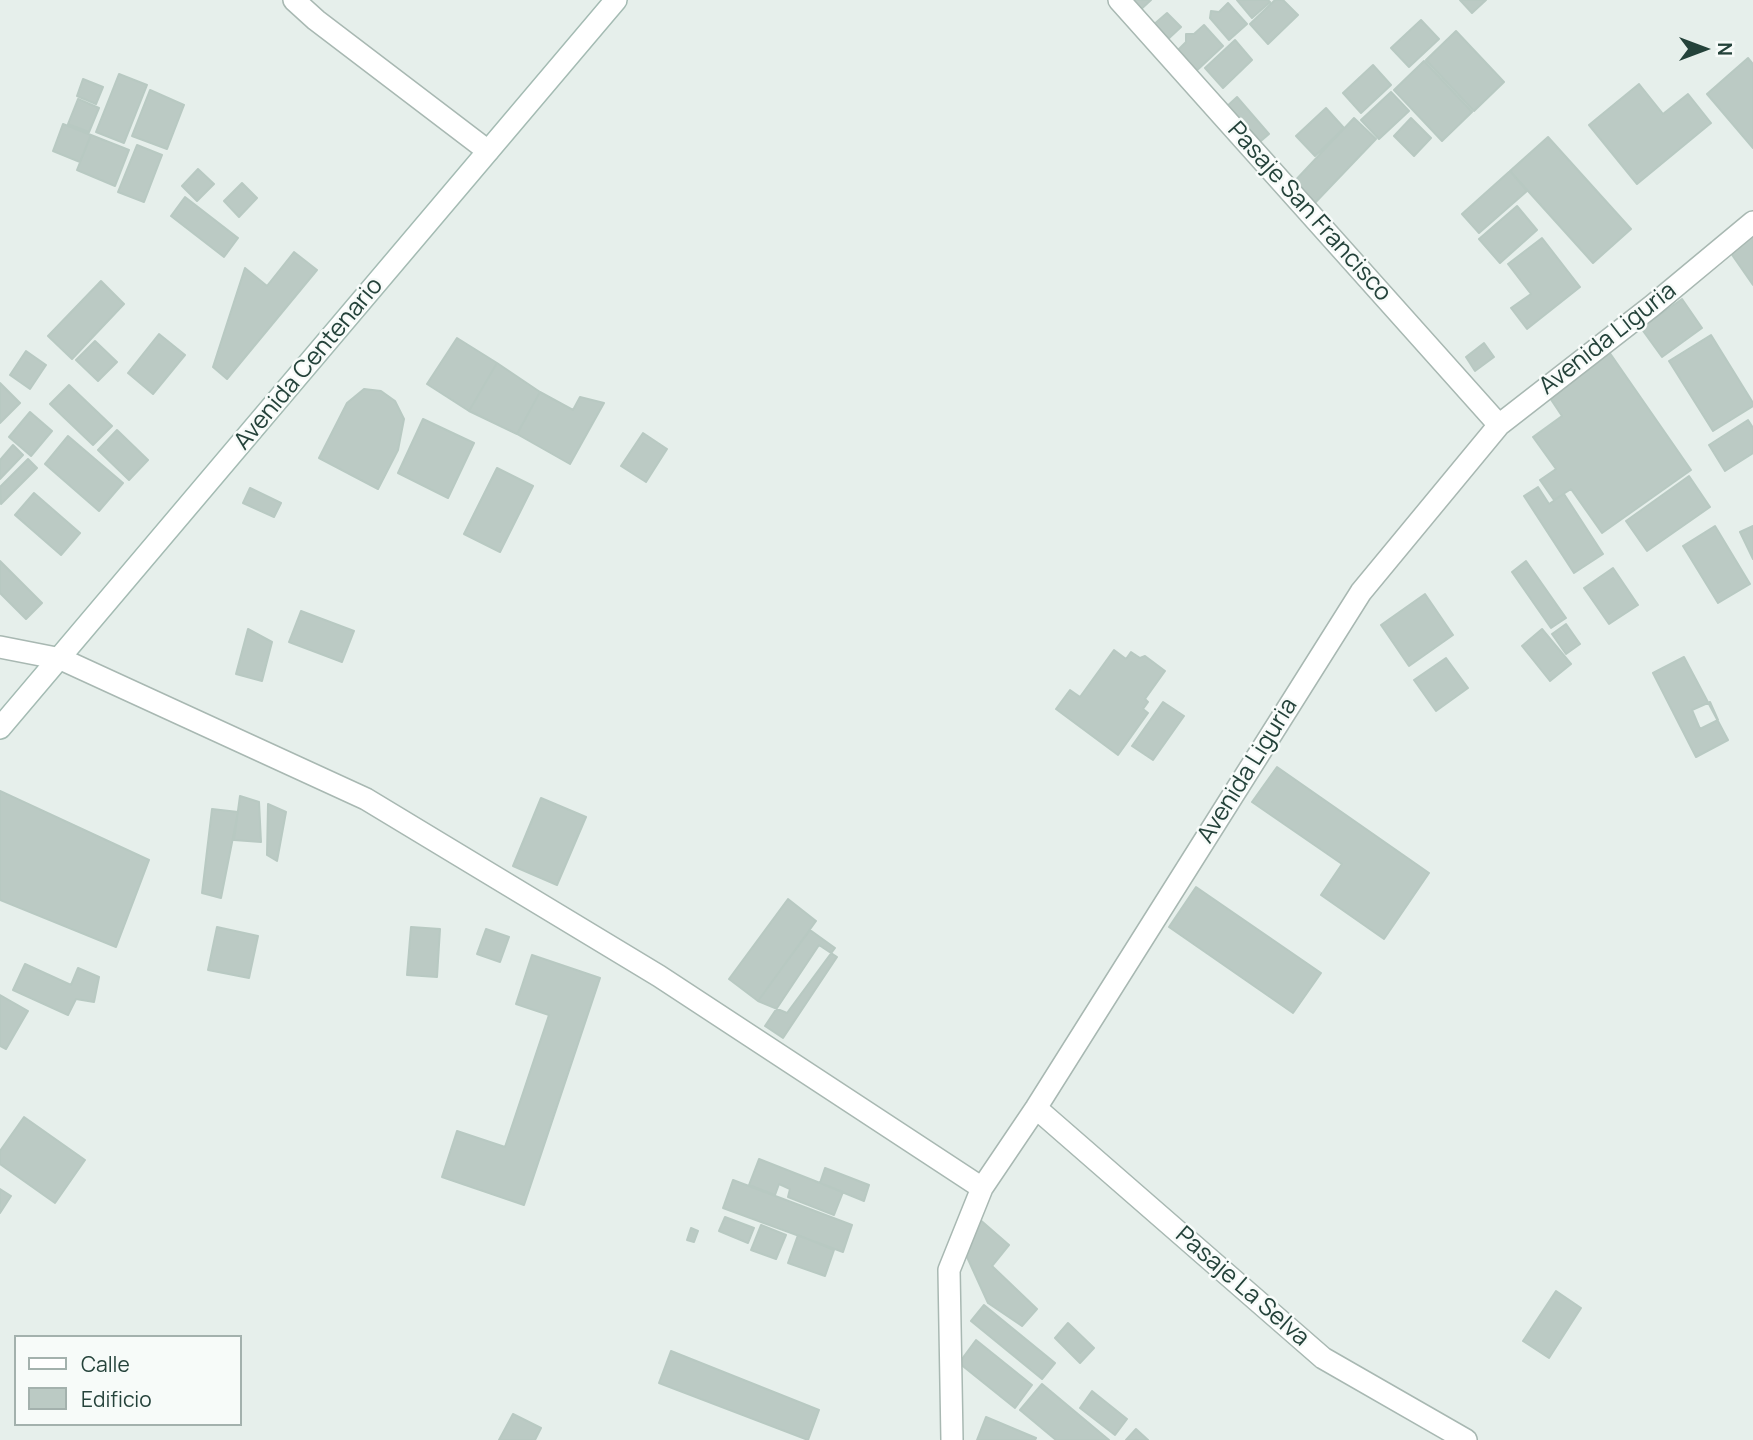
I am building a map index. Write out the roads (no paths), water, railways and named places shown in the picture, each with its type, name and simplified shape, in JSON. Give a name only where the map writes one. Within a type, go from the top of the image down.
[{"type":"street","points":[[294,0],[316,20],[488,151]]},
{"type":"street","name":"Avenida Centenario","points":[[0,728],[616,0]]},
{"type":"street","name":"Pasaje San Francisco","points":[[1119,0],[1499,425]]},
{"type":"street","name":"Avenida Liguria","points":[[952,1440],[949,1270],[982,1188],[1036,1108],[1361,592],[1499,425],[1652,306],[1753,222]]},
{"type":"street","points":[[0,647],[61,659],[366,799],[659,976],[982,1188]]},
{"type":"street","name":"Pasaje La Selva","points":[[1036,1108],[1323,1358],[1466,1440]]}]
